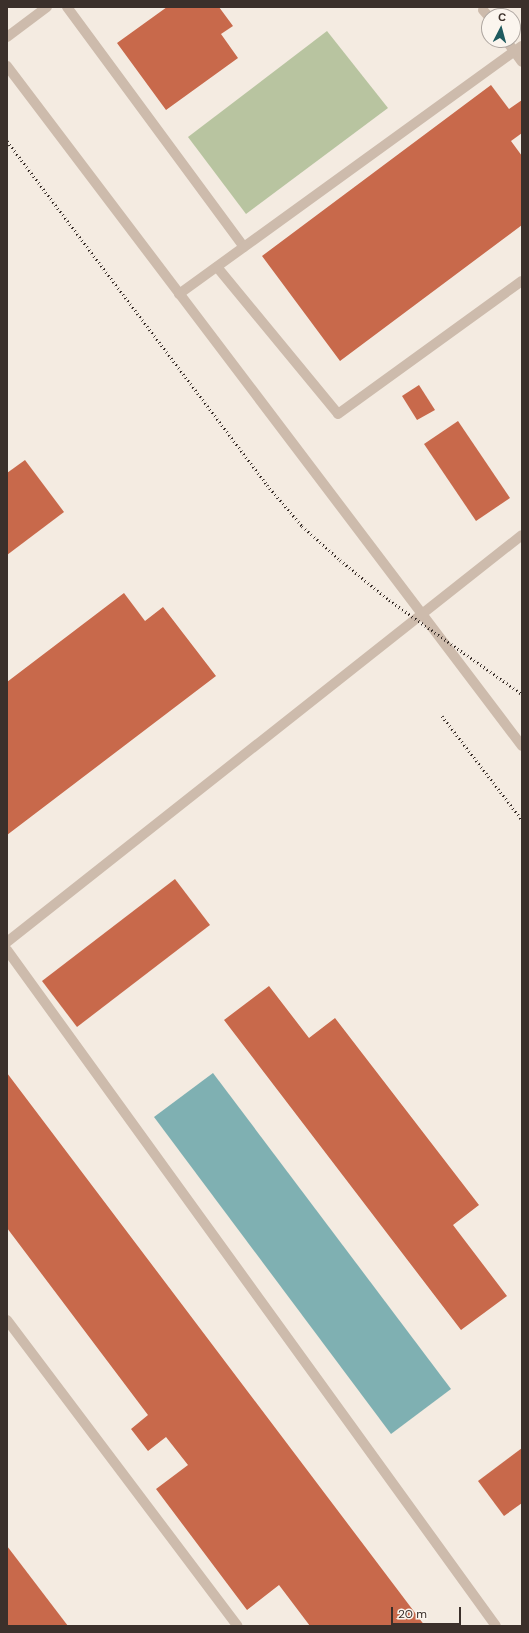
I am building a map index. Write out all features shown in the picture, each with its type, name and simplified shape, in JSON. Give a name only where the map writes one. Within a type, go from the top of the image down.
[{"type":"lane","points":[[7,37],[47,7]]},
{"type":"lane","points":[[67,7],[244,248]]},
{"type":"lane","points":[[179,294],[518,49],[522,62]]},
{"type":"lane","points":[[7,66],[10,77],[179,294],[522,746]]},
{"type":"lane","points":[[217,267],[338,414],[522,281]]},
{"type":"lane","points":[[7,942],[420,613],[522,535]]},
{"type":"lane","points":[[7,950],[496,1626]]},
{"type":"lane","points":[[7,1320],[238,1626]]},
{"type":"green space","points":[[327,31],[388,108],[246,214],[188,137]]},
{"type":"water","points":[[213,1073],[451,1389],[391,1434],[154,1117]]},
{"type":"building","points":[[167,7],[219,7],[233,26],[221,34],[238,58],[166,110],[117,43]]},
{"type":"building","points":[[491,85],[509,109],[522,100],[522,133],[511,141],[522,156],[522,225],[340,361],[262,256]]},
{"type":"building","points":[[419,385],[435,410],[417,420],[402,396]]},
{"type":"building","points":[[458,421],[510,498],[476,521],[424,444]]},
{"type":"building","points":[[25,460],[64,512],[7,555],[7,473]]},
{"type":"building","points":[[124,593],[145,621],[163,607],[216,676],[7,835],[7,682]]},
{"type":"building","points":[[175,879],[210,925],[77,1027],[42,981]]},
{"type":"building","points":[[269,986],[309,1038],[335,1018],[479,1205],[453,1225],[507,1296],[461,1330],[224,1020]]},
{"type":"building","points":[[7,1073],[425,1626],[310,1626],[279,1585],[247,1610],[156,1489],[188,1465],[166,1437],[148,1451],[131,1429],[148,1415],[7,1228]]},
{"type":"building","points":[[522,1448],[522,1503],[504,1516],[478,1481]]},
{"type":"building","points":[[7,1546],[68,1626],[7,1626]]},
{"type":"railway","points":[[7,141],[267,485],[302,526],[340,560],[389,600],[522,694]]},
{"type":"railway","points":[[442,716],[522,820]]}]
